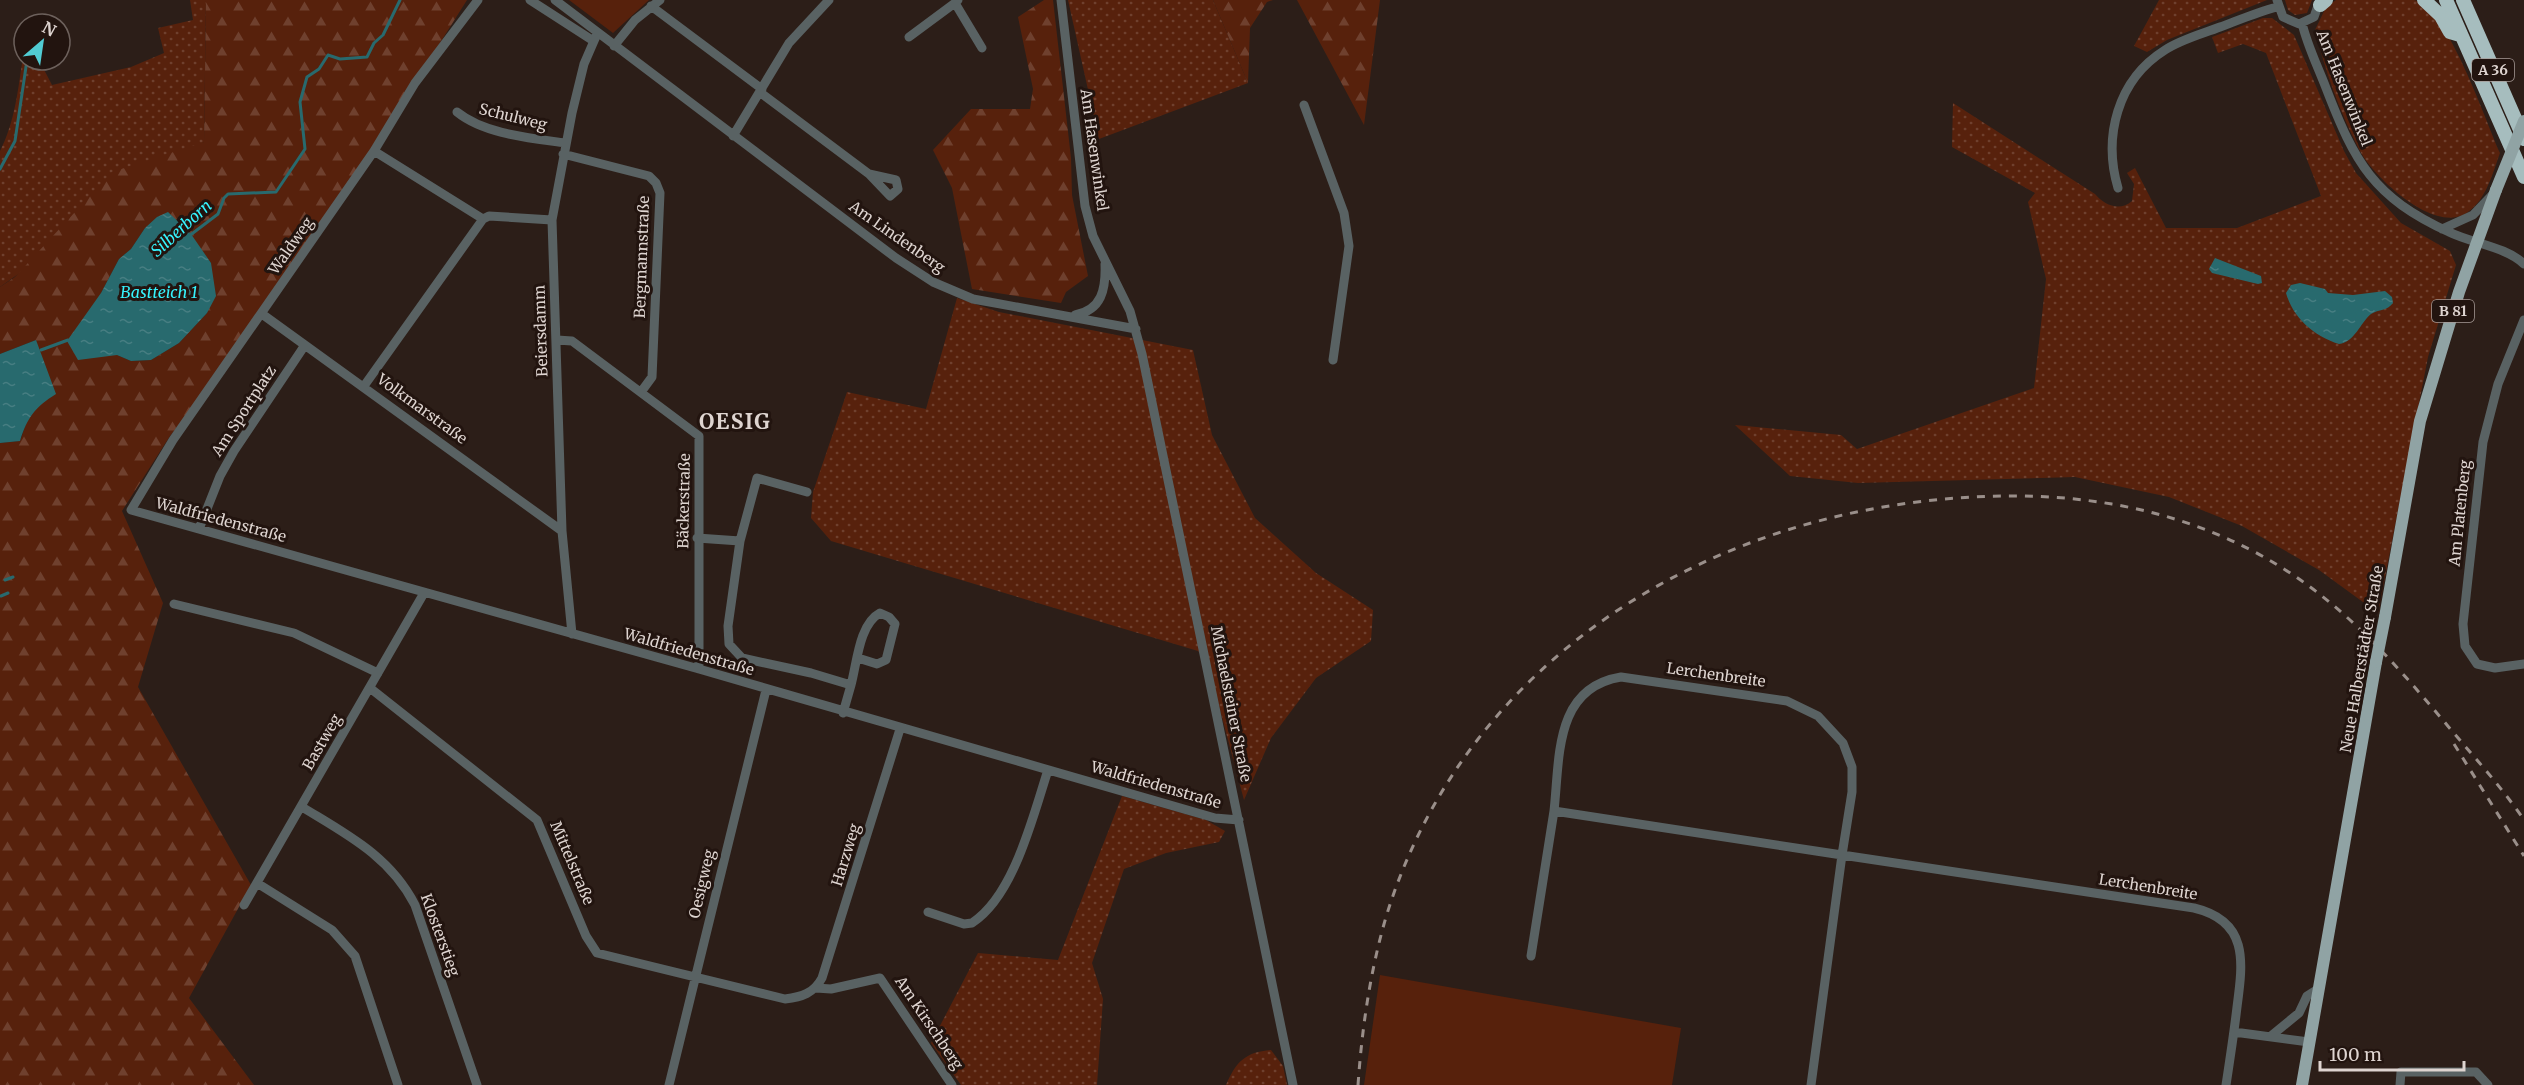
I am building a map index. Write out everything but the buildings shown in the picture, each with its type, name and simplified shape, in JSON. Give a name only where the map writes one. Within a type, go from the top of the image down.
[{"type":"highway","points":[[2424,0],[2441,16],[2450,32],[2461,35]]},
{"type":"highway","name":"A 36","points":[[2446,0],[2524,177]]},
{"type":"highway","name":"A 36","points":[[2463,0],[2524,140]]},
{"type":"main road","name":"B 81","points":[[2475,244],[2524,121]]},
{"type":"main road","name":"Neue Halberstädter Straße","points":[[2302,1085],[2420,421],[2475,244]]},
{"type":"street","name":"Waldweg","points":[[130,510],[173,440],[374,151],[415,83],[478,0]]},
{"type":"street","points":[[530,0],[595,37]]},
{"type":"street","points":[[555,0],[595,37]]},
{"type":"street","points":[[733,136],[789,43],[829,0]]},
{"type":"street","name":"Am Hasenwinkel","points":[[1061,0],[1083,197],[1093,236],[1130,311],[1136,329]]},
{"type":"street","points":[[909,37],[956,2],[982,48]]},
{"type":"street","points":[[2118,188],[2112,164],[2111,138],[2115,118],[2123,97],[2145,65],[2181,41],[2277,4],[2288,21],[2302,23],[2314,17],[2322,2]]},
{"type":"street","points":[[611,44],[656,3],[761,91],[869,174]]},
{"type":"street","name":"Am Hasenwinkel","points":[[2302,23],[2341,128],[2363,167],[2396,203],[2442,229],[2475,244]]},
{"type":"street","name":"Am Lindenberg","points":[[595,37],[611,44],[933,282],[987,302],[1136,329]]},
{"type":"street","name":"Beiersdamm","points":[[572,634],[562,531],[552,220],[565,143],[584,64],[595,37]]},
{"type":"street","points":[[1304,105],[1344,213],[1349,246],[1334,360]]},
{"type":"street","name":"Schulweg","points":[[457,112],[469,122],[526,137],[565,143]]},
{"type":"street","points":[[374,151],[483,219]]},
{"type":"street","name":"Bergmannstraße","points":[[563,154],[649,176],[660,193],[652,377],[641,392]]},
{"type":"street","points":[[2442,229],[2473,215],[2496,190]]},
{"type":"street","points":[[364,387],[483,219],[489,216],[552,220]]},
{"type":"street","points":[[2475,244],[2508,253],[2524,264]]},
{"type":"street","points":[[1071,316],[1091,309],[1103,295],[1105,262]]},
{"type":"street","name":"Volkmarstraße","points":[[262,314],[562,531]]},
{"type":"street","name":"Am Platenberg","points":[[2524,320],[2498,384],[2483,442],[2463,624],[2465,646],[2477,664],[2495,668],[2524,664]]},
{"type":"street","name":"Michaelsteiner Straße","points":[[1136,329],[1178,518],[1293,1085]]},
{"type":"street","name":"Bäckerstraße","points":[[557,340],[572,341],[699,435],[699,669]]},
{"type":"street","name":"Am Sportplatz","points":[[200,530],[220,476],[234,450],[306,345]]},
{"type":"street","points":[[807,492],[758,478],[740,541],[728,626],[729,644],[742,658],[811,672],[851,685]]},
{"type":"street","name":"Waldfriedenstraße","points":[[130,510],[699,669],[843,713],[1215,818],[1239,820]]},
{"type":"street","points":[[698,538],[740,541]]},
{"type":"street","name":"Bastweg","points":[[244,905],[424,593]]},
{"type":"street","points":[[174,604],[294,633],[378,673]]},
{"type":"street","points":[[843,713],[858,658],[871,618],[880,613],[889,617],[895,624],[886,660],[877,664],[858,658]]},
{"type":"street","name":"Lerchenbreite","points":[[1531,956],[1570,711],[1581,694],[1599,681],[1621,677],[1787,701],[1808,709],[1828,724],[1849,753],[1852,792],[1811,1085]]},
{"type":"street","name":"Mittelstraße","points":[[370,688],[537,820],[586,936],[597,953],[695,978]]},
{"type":"street","name":"Oesigweg","points":[[669,1085],[766,690]]},
{"type":"street","name":"Harzweg","points":[[816,988],[836,942],[900,729]]},
{"type":"street","points":[[928,912],[964,924],[972,923],[992,904],[1008,878],[1048,770]]},
{"type":"street","name":"Klosterstieg","points":[[302,807],[370,849],[406,887],[415,905],[477,1085]]},
{"type":"street","name":"Lerchenbreite","points":[[1554,811],[2159,903],[2216,915],[2234,933],[2241,952],[2243,967],[2226,1085]]},
{"type":"street","points":[[257,883],[332,930],[355,956],[398,1085]]},
{"type":"street","points":[[695,978],[785,999],[816,988]]},
{"type":"street","name":"Am Kirschberg","points":[[816,988],[831,989],[880,978],[952,1085]]},
{"type":"street","points":[[2271,1036],[2299,1013],[2307,996],[2318,989]]},
{"type":"street","points":[[2234,1032],[2309,1042]]},
{"type":"street","points":[[2400,1085],[2401,1072],[2476,1072],[2488,1085]]},
{"type":"green space","points":[[190,0],[206,0],[204,142],[0,287],[0,151],[13,117],[20,72],[45,72],[52,85],[131,67],[164,53],[158,28],[193,20]]},
{"type":"green space","points":[[206,0],[467,0],[358,173],[220,373],[170,436],[122,511],[163,603],[138,687],[251,885],[189,998],[254,1085],[0,1085],[0,443],[20,441],[29,415],[40,404],[36,340],[0,354],[0,287],[15,277],[112,172],[204,142]],"holes":[[[178,219],[211,263],[207,313],[179,343],[151,360],[131,361],[117,355],[101,293],[119,259],[131,249],[145,228]]]},
{"type":"green space","points":[[569,0],[649,0],[613,33]]},
{"type":"green space","points":[[1044,0],[1053,0],[1071,158],[1072,195],[1088,276],[1066,292],[1061,303],[972,289],[952,188],[933,150],[971,109],[1030,109],[1033,89],[1018,17]]},
{"type":"green space","points":[[1068,0],[1213,0],[1248,83],[1099,139]]},
{"type":"green space","points":[[1213,0],[1273,0],[1267,2],[1250,28],[1248,83]]},
{"type":"green space","points":[[1297,0],[1380,0],[1364,125]]},
{"type":"green space","points":[[2159,0],[2267,0],[2167,40],[2147,52],[2134,46]]},
{"type":"green space","points":[[2285,0],[2312,0],[2307,13],[2295,15],[2288,10]]},
{"type":"green space","points":[[2336,0],[2414,0],[2427,7],[2452,43],[2500,153],[2482,196],[2471,210],[2463,215],[2450,218],[2435,215],[2420,208],[2390,187],[2360,151],[2334,92],[2315,30],[2326,7]]},
{"type":"green space","points":[[2263,18],[2272,18],[2294,35],[2344,151],[2356,173],[2401,223],[2450,251],[2456,265],[2428,357],[2378,613],[2319,570],[2242,526],[2169,497],[2075,477],[1858,483],[1790,476],[1735,425],[1841,435],[1857,449],[2034,388],[2046,279],[2028,202],[2035,193],[1952,147],[1953,103],[2112,206],[2122,206],[2132,201],[2134,184],[2127,173],[2135,168],[2166,228],[2237,228],[2321,196],[2266,53],[2243,44],[2218,53],[2212,37]]},
{"type":"green space","points":[[957,298],[999,312],[1193,350],[1212,435],[1255,518],[1316,573],[1373,610],[1371,641],[1316,678],[1271,738],[1244,800],[1207,661],[1198,651],[831,541],[811,518],[813,492],[847,392],[926,409]]},
{"type":"green space","points":[[1122,796],[1206,820],[1225,831],[1219,842],[1166,853],[1124,869],[1092,963],[1103,999],[1097,1085],[961,1085],[931,1043],[978,953],[1058,960]]},
{"type":"green space","points":[[1380,975],[1681,1028],[1672,1085],[1364,1085]]},
{"type":"green space","points":[[1271,1050],[1283,1066],[1287,1085],[1226,1085],[1242,1060],[1254,1053]]},
{"type":"water","name":"Bastteich 1","points":[[168,212],[191,234],[211,263],[216,296],[207,313],[179,343],[151,360],[131,361],[117,355],[78,360],[67,341],[101,293],[119,259],[131,249],[145,228],[157,217]]},
{"type":"water","points":[[2215,258],[2261,276],[2262,283],[2212,273],[2209,269]]},
{"type":"water","points":[[2300,283],[2325,289],[2328,293],[2353,295],[2385,291],[2392,297],[2393,303],[2371,314],[2349,340],[2339,344],[2313,331],[2299,318],[2286,293],[2291,285]]},
{"type":"water","points":[[36,340],[56,394],[33,414],[20,441],[0,443],[0,354]]},
{"type":"waterway","name":"Silberborn","points":[[189,236],[218,214],[228,194],[276,192],[305,149],[300,102],[307,77],[319,69],[328,55],[340,59],[367,57],[374,43],[383,35],[400,0]]},
{"type":"waterway","points":[[0,169],[15,141],[25,72]]},
{"type":"waterway","name":"Silberborn","points":[[41,350],[68,340]]},
{"type":"waterway","points":[[5,580],[13,577]]},
{"type":"waterway","points":[[1,596],[8,593]]},
{"type":"railway","points":[[1358,1085],[1368,1000],[1375,958],[1386,917],[1420,832],[1466,756],[1522,689],[1588,631],[1662,583],[1742,546],[1828,519],[1917,502],[2002,496],[2045,497],[2087,500],[2128,507],[2169,517],[2210,531],[2279,566],[2307,585],[2357,626],[2425,699],[2524,820]]},
{"type":"railway","points":[[2454,744],[2524,856]]},
{"type":"district","name":"OESIG","points":[[735,422]]}]
